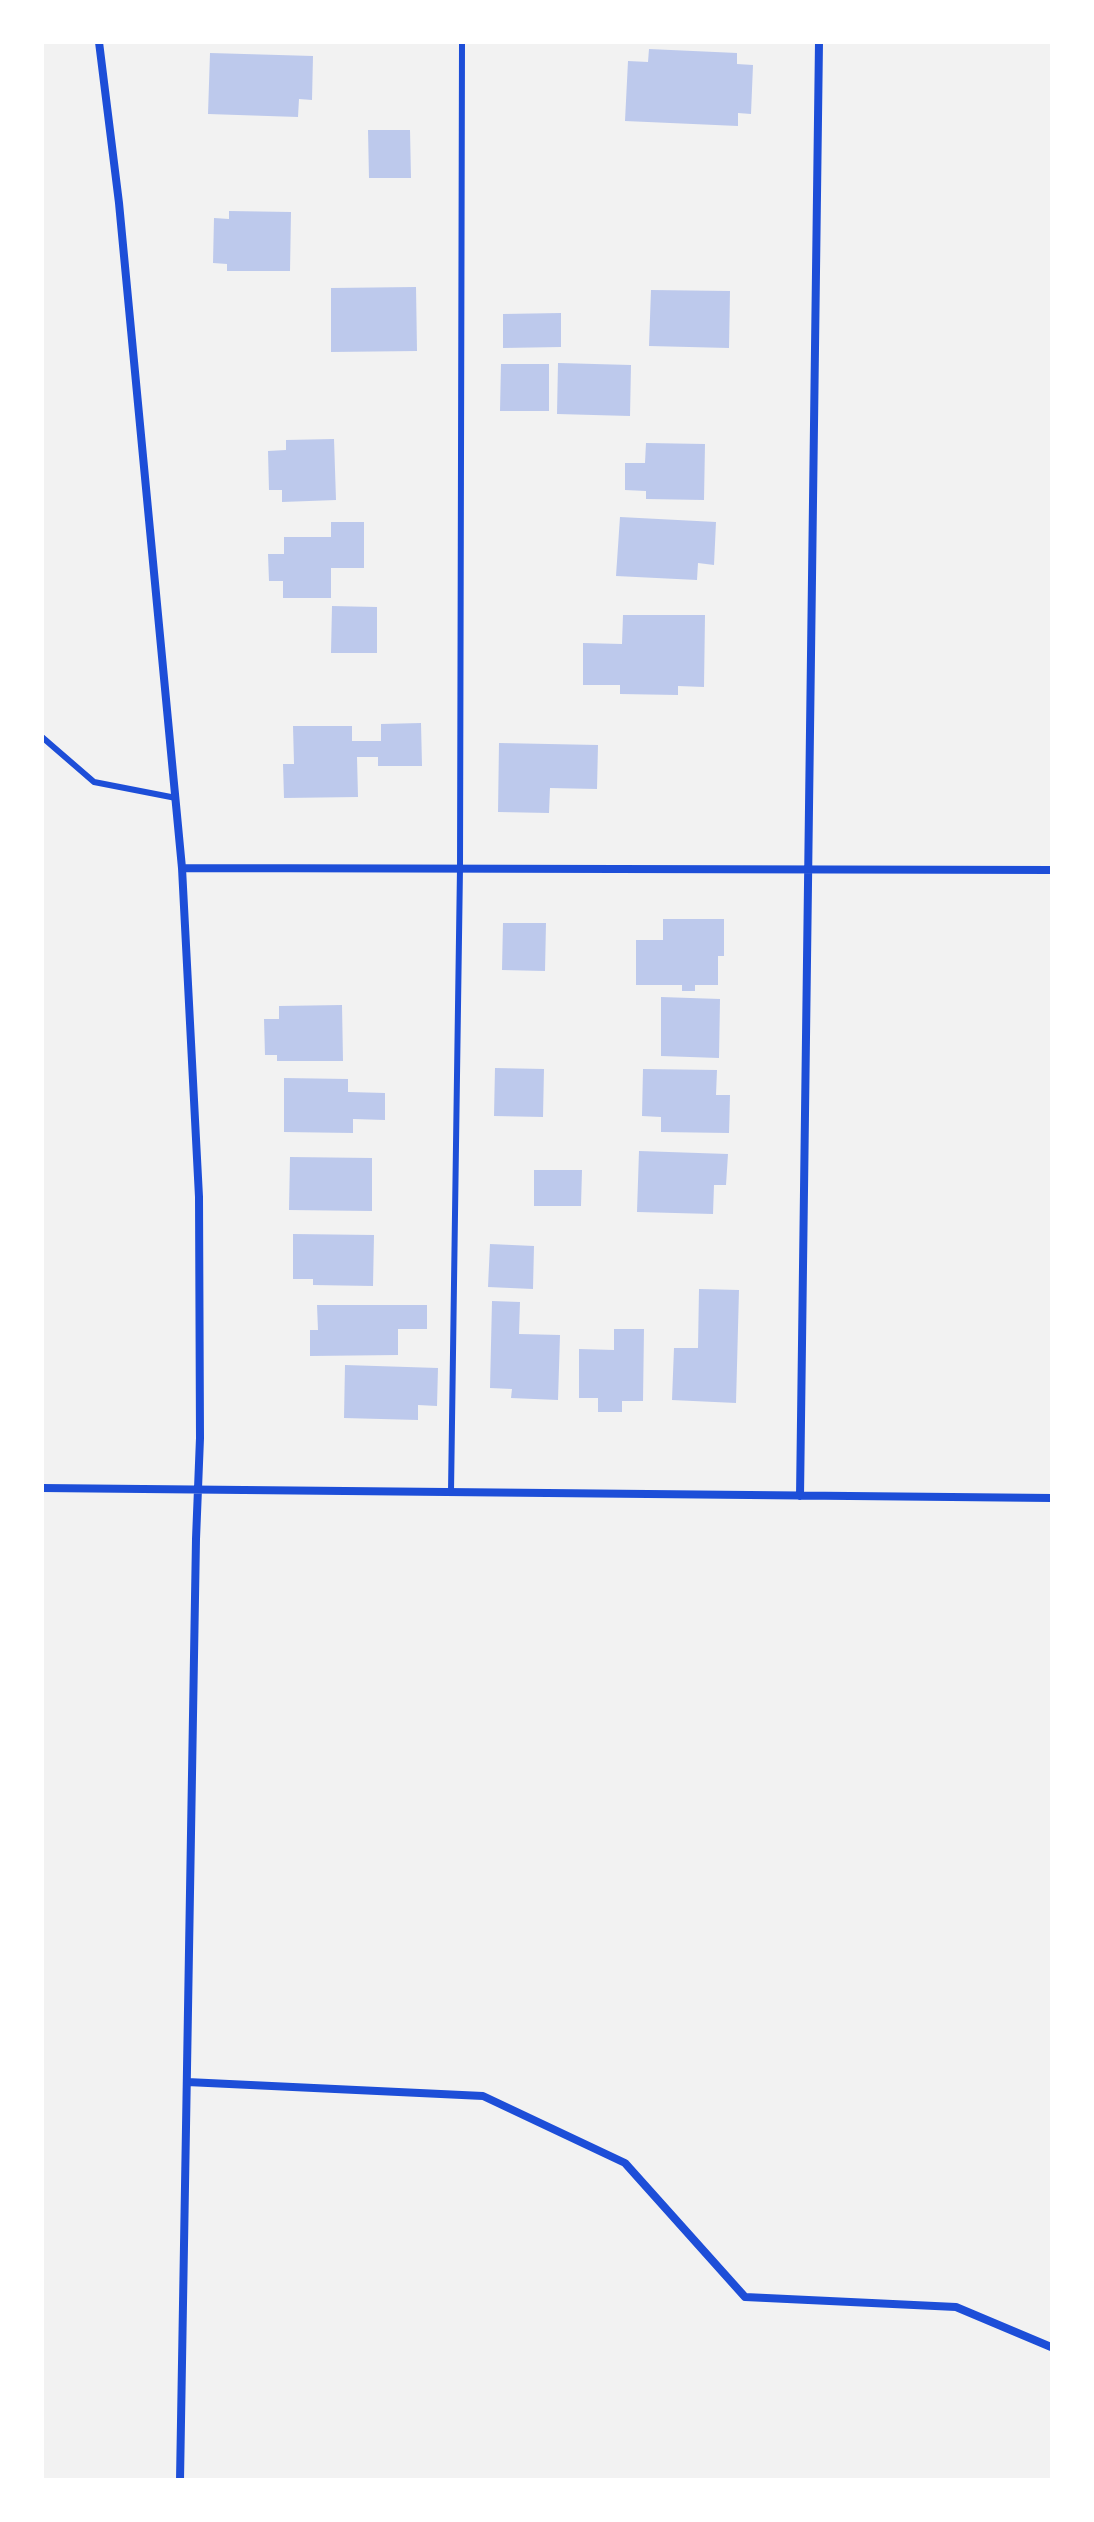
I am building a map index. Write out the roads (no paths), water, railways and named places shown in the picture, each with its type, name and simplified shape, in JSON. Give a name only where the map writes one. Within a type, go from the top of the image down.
[{"type":"street","points":[[99,42],[119,203],[176,798],[199,1197],[200,1438],[180,2480]]},
{"type":"street","points":[[800,1496],[819,42]]},
{"type":"street","points":[[182,868],[1052,870]]},
{"type":"street","points":[[42,1488],[1052,1498]]},
{"type":"street","points":[[187,2082],[483,2096],[625,2163],[745,2297],[956,2307],[1051,2347]]},
{"type":"lane","points":[[451,1491],[460,868],[462,42]]},
{"type":"lane","points":[[42,737],[94,782],[176,798]]}]
